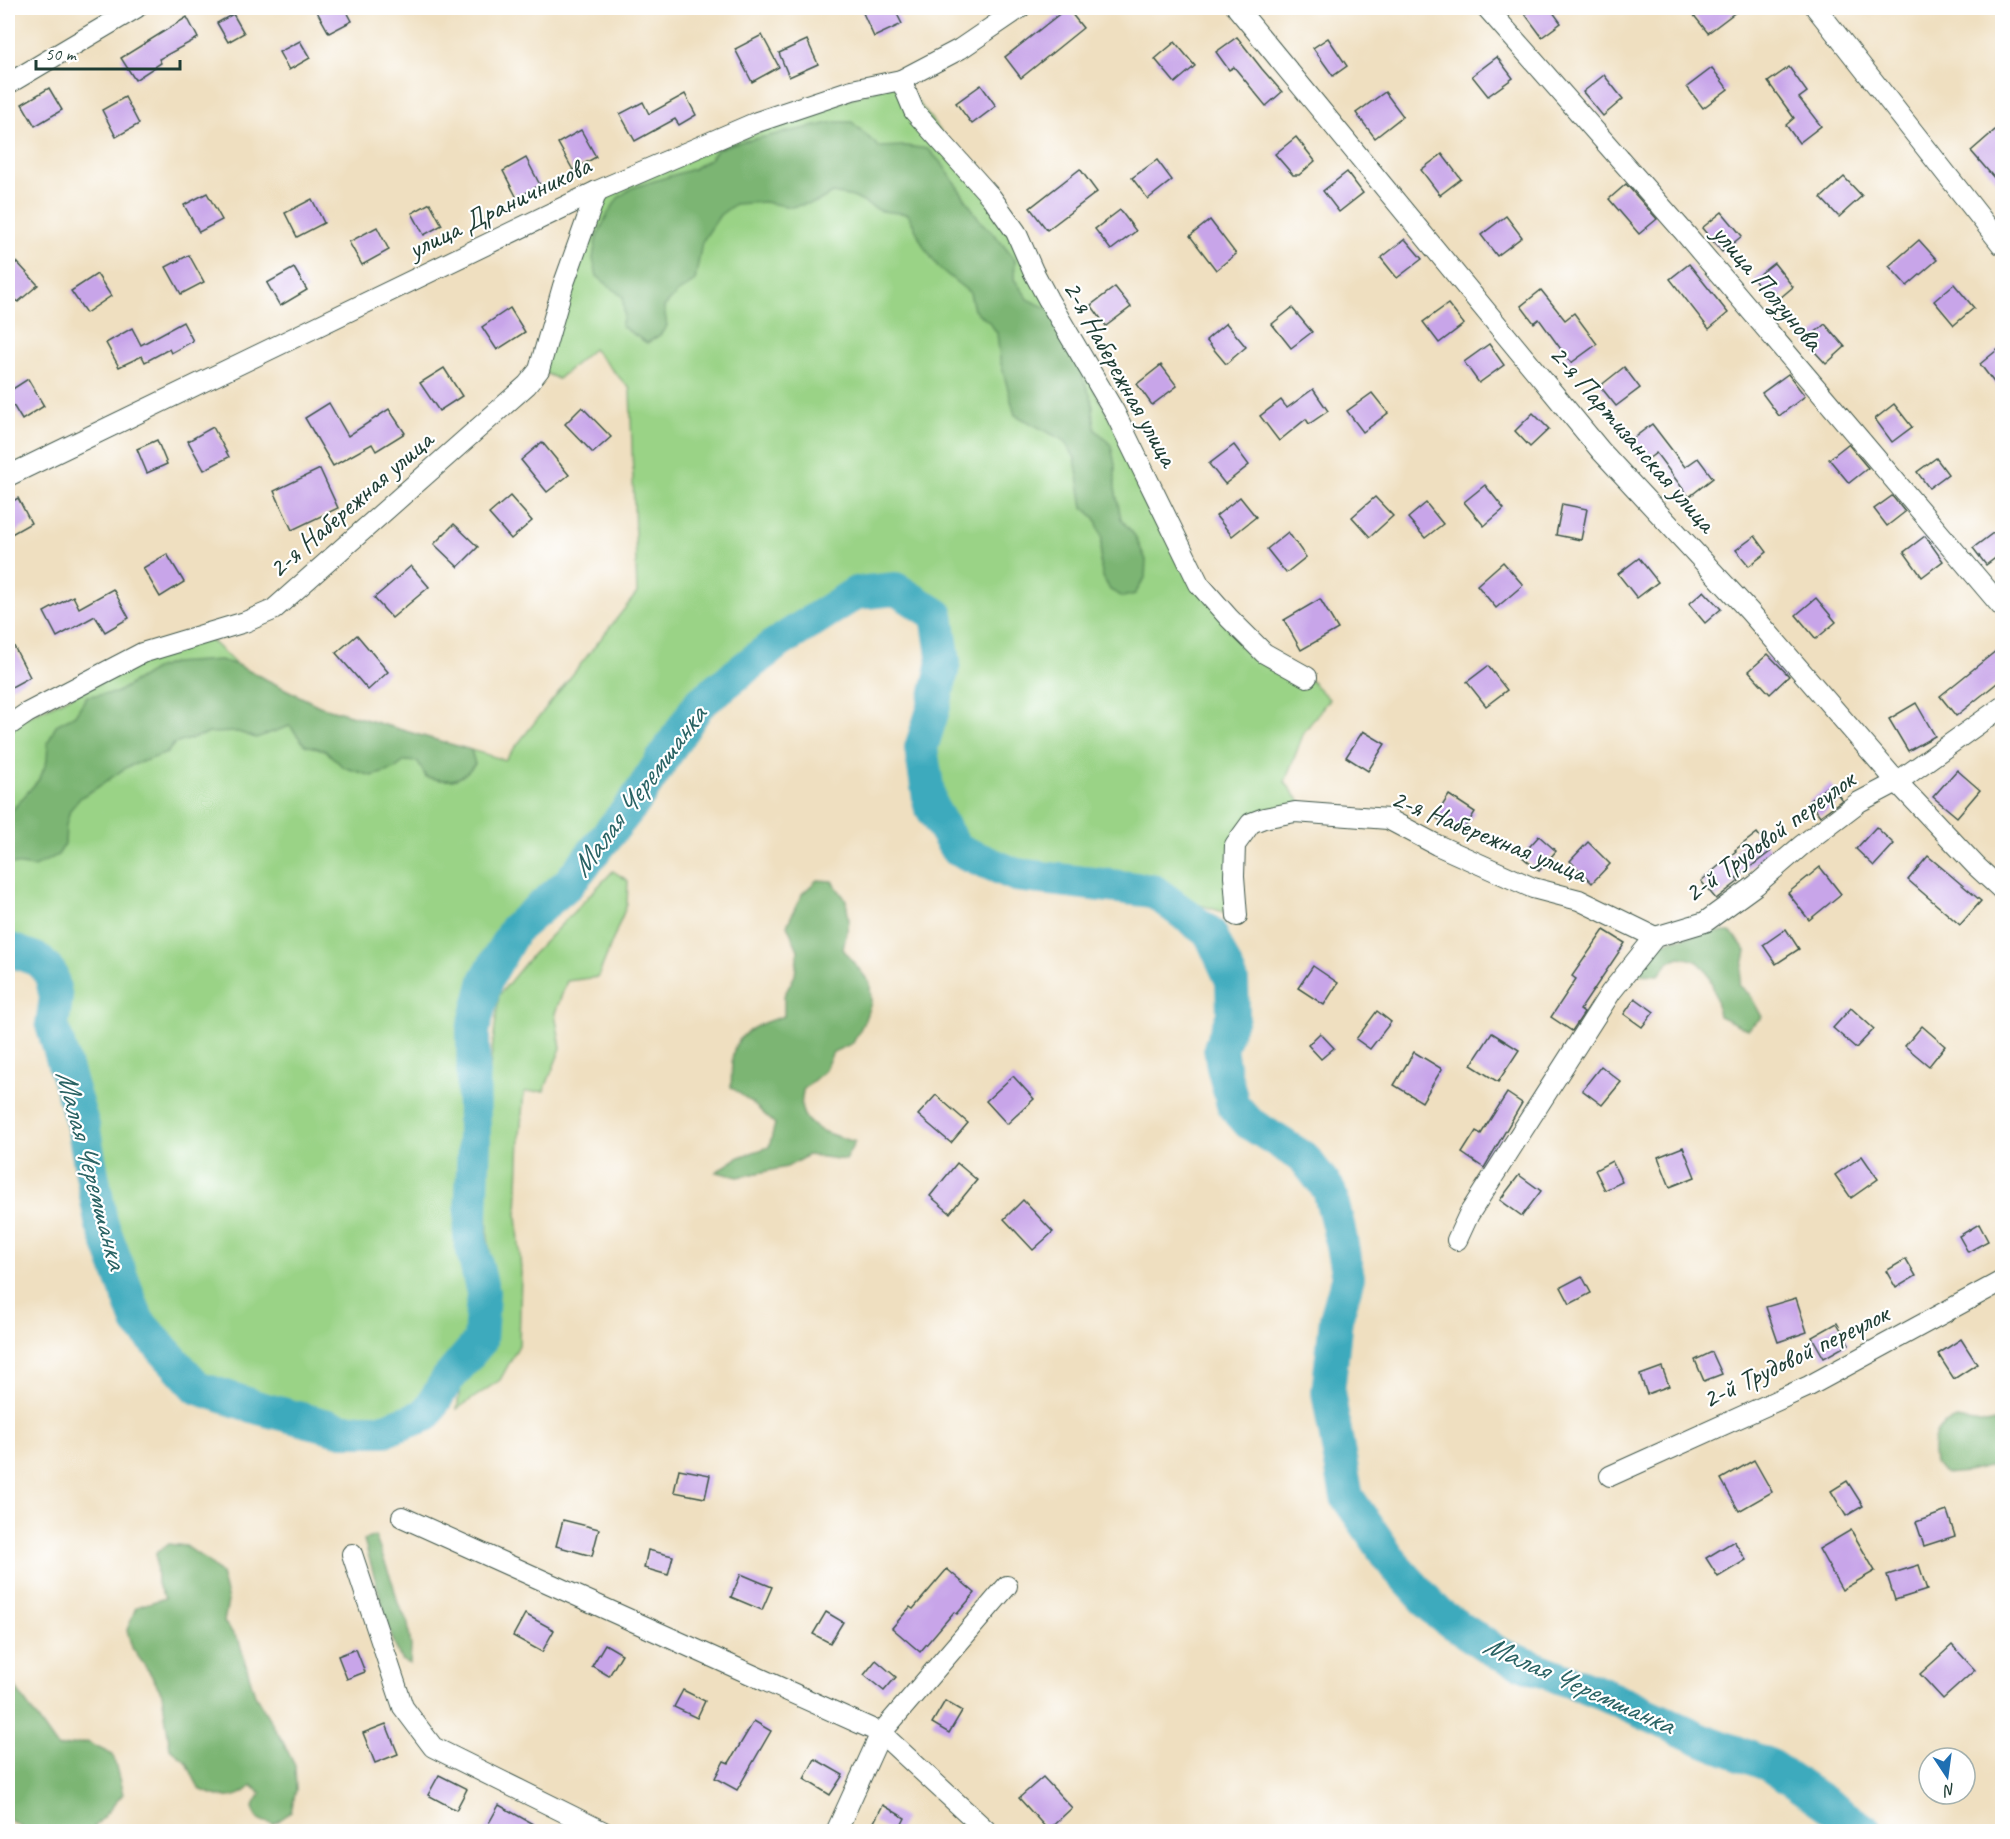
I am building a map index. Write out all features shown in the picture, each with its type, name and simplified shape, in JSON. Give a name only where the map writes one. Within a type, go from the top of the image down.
[{"type":"street","points":[[8,84],[136,8]]},
{"type":"street","name":"улица Драничникова","points":[[8,476],[597,191],[679,154],[757,122],[852,90],[901,80],[960,49],[1020,8]]},
{"type":"street","name":"2-я Партизанская улица","points":[[1237,8],[1601,451],[1750,612],[1897,782],[2002,891]]},
{"type":"street","name":"улица Ползунова","points":[[1487,8],[1684,232],[2002,607]]},
{"type":"street","points":[[1816,8],[2002,245]]},
{"type":"street","name":"2-я Набережная улица","points":[[901,80],[914,111],[991,197],[1016,232],[1048,299],[1114,411],[1199,584],[1264,652],[1307,677]]},
{"type":"street","name":"2-я Набережная улица","points":[[8,726],[27,713],[142,653],[245,622],[273,610],[527,385],[539,370],[563,286],[597,191]]},
{"type":"street","name":"2-й Трудовой переулок","points":[[1655,937],[1705,922],[1756,885],[1801,846],[1859,802],[1897,782],[1970,732],[2002,706]]},
{"type":"street","name":"2-я Набережная улица","points":[[1237,916],[1234,876],[1235,845],[1251,823],[1295,812],[1388,819],[1456,854],[1533,888],[1579,900],[1655,937]]},
{"type":"street","points":[[1457,1240],[1469,1214],[1611,992],[1655,937]]},
{"type":"street","name":"2-й Трудовой переулок","points":[[1610,1476],[1809,1386],[2002,1281]]},
{"type":"street","points":[[402,1516],[881,1733],[988,1832]]},
{"type":"street","points":[[352,1554],[403,1707],[433,1747],[604,1832]]},
{"type":"street","points":[[836,1832],[881,1733],[1007,1586]]},
{"type":"green space","points":[[901,80],[991,197],[1199,584],[1264,653],[1307,677],[1329,699],[1304,732],[1285,782],[1302,804],[1251,823],[1235,845],[1237,916],[1153,891],[1016,875],[956,849],[930,805],[921,748],[933,710],[941,644],[937,616],[896,590],[856,593],[773,646],[699,704],[635,801],[568,884],[515,929],[486,980],[473,1030],[474,1145],[470,1238],[483,1293],[480,1341],[447,1380],[426,1415],[385,1430],[343,1430],[259,1408],[198,1388],[132,1306],[101,1222],[83,1126],[52,1025],[56,998],[51,974],[38,960],[8,949],[8,726],[204,634],[237,665],[319,706],[505,760],[637,593],[630,389],[593,349],[558,379],[539,370],[597,191]]},
{"type":"green space","points":[[835,122],[852,122],[879,147],[906,146],[928,149],[943,165],[981,222],[996,236],[1015,260],[1014,279],[1029,300],[1049,309],[1063,331],[1092,400],[1095,429],[1111,445],[1121,519],[1135,536],[1146,560],[1145,578],[1135,594],[1123,597],[1110,590],[1103,577],[1100,563],[1102,537],[1095,518],[1083,507],[1075,458],[1065,441],[1015,415],[1000,360],[997,333],[990,323],[974,310],[970,293],[939,268],[924,247],[908,214],[881,211],[853,197],[832,193],[817,202],[791,207],[764,202],[735,204],[720,215],[702,242],[695,281],[677,293],[664,307],[667,326],[660,335],[647,343],[621,326],[624,315],[623,297],[597,276],[593,259],[596,239],[618,198],[632,188],[693,169],[710,159],[718,149],[735,143]]},
{"type":"green space","points":[[220,660],[237,665],[319,706],[471,750],[475,764],[464,775],[453,780],[426,777],[418,762],[405,761],[393,770],[372,776],[343,767],[325,750],[305,745],[290,726],[256,738],[238,732],[210,733],[174,744],[167,753],[127,767],[81,797],[70,810],[65,844],[58,855],[34,867],[8,863],[8,815],[40,778],[47,761],[48,743],[56,725],[75,715],[87,696],[116,693],[155,669],[172,663]]},
{"type":"green space","points":[[613,871],[628,881],[627,904],[598,977],[567,981],[555,1013],[561,1048],[544,1091],[524,1092],[517,1214],[521,1272],[519,1345],[500,1380],[457,1409],[461,1382],[493,1340],[495,1289],[488,1237],[486,1156],[489,1076],[499,995],[531,956]]},
{"type":"green space","points":[[817,880],[832,881],[846,900],[849,921],[843,949],[870,983],[871,1003],[853,1043],[833,1052],[824,1071],[803,1090],[801,1108],[805,1117],[816,1128],[855,1142],[845,1160],[808,1155],[787,1167],[738,1177],[716,1172],[739,1157],[769,1147],[775,1124],[731,1087],[733,1054],[740,1039],[746,1033],[760,1024],[784,1016],[784,996],[795,975],[798,950],[787,925],[802,894]]},
{"type":"green space","points":[[1709,932],[1730,932],[1746,951],[1739,985],[1750,995],[1762,1017],[1747,1029],[1719,1016],[1710,980],[1703,967],[1696,961],[1679,957],[1668,963],[1659,975],[1636,974],[1663,942]]},
{"type":"green space","points":[[1957,1419],[1986,1424],[2002,1420],[2002,1464],[1967,1472],[1945,1474],[1934,1464],[1933,1442],[1938,1430]]},
{"type":"green space","points":[[375,1536],[398,1603],[408,1623],[411,1647],[410,1664],[401,1660],[391,1635],[364,1540]]},
{"type":"green space","points":[[168,1544],[186,1546],[221,1574],[228,1601],[224,1622],[239,1641],[255,1695],[295,1766],[296,1790],[291,1812],[274,1824],[262,1821],[256,1815],[253,1807],[261,1793],[252,1786],[233,1797],[214,1795],[199,1789],[187,1763],[170,1748],[162,1694],[132,1648],[127,1630],[136,1607],[165,1598],[157,1584],[156,1553]]},
{"type":"green space","points":[[8,1677],[58,1748],[87,1742],[113,1755],[123,1794],[91,1831],[29,1831],[8,1819]]},
{"type":"building","points":[[315,8],[345,8],[352,21],[329,33]]},
{"type":"building","points":[[876,8],[894,8],[902,24],[874,37],[863,13]]},
{"type":"building","points":[[1067,8],[1083,28],[1021,78],[1005,57]]},
{"type":"building","points":[[1534,8],[1550,8],[1561,23],[1542,37],[1525,14]]},
{"type":"building","points":[[1688,8],[1741,8],[1708,33]]},
{"type":"building","points":[[233,14],[244,33],[228,42],[217,23]]},
{"type":"building","points":[[187,17],[198,38],[159,59],[161,63],[135,80],[121,58]]},
{"type":"building","points":[[762,35],[779,67],[752,82],[735,49]]},
{"type":"building","points":[[1237,37],[1282,92],[1266,106],[1234,67],[1229,70],[1216,52]]},
{"type":"building","points":[[1328,38],[1347,66],[1333,76],[1313,48]]},
{"type":"building","points":[[807,40],[818,64],[789,77],[779,53]]},
{"type":"building","points":[[300,41],[310,58],[289,70],[279,52]]},
{"type":"building","points":[[1175,42],[1195,66],[1175,83],[1155,59]]},
{"type":"building","points":[[1497,57],[1513,78],[1488,96],[1472,76]]},
{"type":"building","points":[[1789,67],[1807,92],[1799,98],[1821,126],[1799,143],[1786,125],[1794,118],[1768,82]]},
{"type":"building","points":[[1712,68],[1728,89],[1703,108],[1687,87]]},
{"type":"building","points":[[1604,75],[1623,99],[1603,116],[1583,92]]},
{"type":"building","points":[[981,85],[996,106],[972,124],[956,103]]},
{"type":"building","points":[[49,88],[62,110],[35,126],[22,104]]},
{"type":"building","points":[[1385,92],[1403,116],[1375,138],[1356,113]]},
{"type":"building","points":[[685,94],[696,115],[679,125],[675,119],[635,141],[620,114],[643,102],[649,114]]},
{"type":"building","points":[[125,97],[139,124],[116,137],[102,110]]},
{"type":"building","points":[[2002,124],[2002,187],[1971,151]]},
{"type":"building","points":[[581,130],[596,157],[573,170],[558,143]]},
{"type":"building","points":[[1296,137],[1315,161],[1299,175],[1293,175],[1275,154]]},
{"type":"building","points":[[1442,154],[1461,179],[1440,195],[1421,170]]},
{"type":"building","points":[[526,158],[540,185],[517,198],[503,171]]},
{"type":"building","points":[[1157,160],[1172,180],[1148,199],[1132,178]]},
{"type":"building","points":[[1080,169],[1097,192],[1047,230],[1030,208]]},
{"type":"building","points":[[1347,172],[1363,193],[1339,212],[1323,191]]},
{"type":"building","points":[[1844,177],[1862,196],[1839,217],[1821,198]]},
{"type":"building","points":[[1626,184],[1657,219],[1639,234],[1609,199]]},
{"type":"building","points":[[207,193],[222,220],[199,232],[184,205]]},
{"type":"building","points":[[312,199],[324,223],[297,237],[285,213]]},
{"type":"building","points":[[430,203],[442,225],[424,235],[412,213]]},
{"type":"building","points":[[1120,210],[1136,231],[1111,250],[1095,229]]},
{"type":"building","points":[[1722,212],[1742,236],[1722,252],[1702,228]]},
{"type":"building","points":[[1506,216],[1522,237],[1497,256],[1481,235]]},
{"type":"building","points":[[1210,220],[1236,254],[1216,270],[1190,236]]},
{"type":"building","points":[[377,227],[389,250],[362,265],[349,242]]},
{"type":"building","points":[[1405,239],[1422,259],[1397,278],[1381,258]]},
{"type":"building","points":[[1919,240],[1937,260],[1907,286],[1889,266]]},
{"type":"building","points":[[189,255],[204,282],[181,294],[166,267]]},
{"type":"building","points":[[17,262],[38,285],[18,302],[8,291],[8,271]]},
{"type":"building","points":[[1774,263],[1793,287],[1773,304],[1754,279]]},
{"type":"building","points":[[1689,264],[1728,313],[1709,329],[1670,279]]},
{"type":"building","points":[[294,268],[307,290],[280,306],[267,283]]},
{"type":"building","points":[[97,274],[111,296],[86,313],[71,291]]},
{"type":"building","points":[[1954,284],[1974,308],[1954,325],[1934,301]]},
{"type":"building","points":[[1115,287],[1131,307],[1106,326],[1091,305]]},
{"type":"building","points":[[1541,290],[1565,320],[1574,313],[1597,344],[1571,363],[1539,319],[1534,323],[1521,306]]},
{"type":"building","points":[[1448,304],[1464,324],[1439,343],[1423,322]]},
{"type":"building","points":[[510,308],[525,332],[497,350],[482,327]]},
{"type":"building","points":[[1292,308],[1312,332],[1291,348],[1272,324]]},
{"type":"building","points":[[183,322],[193,341],[171,353],[169,349],[145,362],[142,356],[119,367],[106,343],[132,328],[141,345]]},
{"type":"building","points":[[1226,323],[1246,347],[1226,364],[1206,340]]},
{"type":"building","points":[[1825,324],[1845,347],[1826,364],[1805,341]]},
{"type":"building","points":[[1489,344],[1504,365],[1479,383],[1464,362]]},
{"type":"building","points":[[2002,346],[2002,393],[1980,364]]},
{"type":"building","points":[[1161,365],[1177,386],[1152,405],[1137,384]]},
{"type":"building","points":[[1624,367],[1640,388],[1616,406],[1600,386]]},
{"type":"building","points":[[444,368],[462,396],[439,411],[420,383]]},
{"type":"building","points":[[1788,374],[1805,396],[1779,416],[1762,393]]},
{"type":"building","points":[[28,379],[44,406],[22,420],[8,397],[8,392]]},
{"type":"building","points":[[1313,389],[1328,411],[1309,424],[1306,419],[1279,441],[1260,416],[1281,400],[1287,408]]},
{"type":"building","points":[[1372,393],[1388,413],[1363,432],[1347,411]]},
{"type":"building","points":[[329,403],[348,436],[389,409],[405,433],[376,451],[372,444],[333,466],[305,418]]},
{"type":"building","points":[[1894,404],[1912,427],[1892,442],[1875,419]]},
{"type":"building","points":[[582,407],[611,437],[593,453],[565,424]]},
{"type":"building","points":[[1533,413],[1549,429],[1530,447],[1515,431]]},
{"type":"building","points":[[1652,424],[1685,467],[1698,458],[1713,478],[1689,497],[1656,453],[1643,463],[1627,443]]},
{"type":"building","points":[[213,427],[229,457],[204,470],[188,441]]},
{"type":"building","points":[[157,440],[167,464],[147,473],[137,449]]},
{"type":"building","points":[[542,442],[569,475],[547,492],[521,460]]},
{"type":"building","points":[[1848,444],[1868,468],[1849,483],[1829,459]]},
{"type":"building","points":[[1234,445],[1249,465],[1225,484],[1209,464]]},
{"type":"building","points":[[1936,458],[1948,474],[1929,488],[1917,472]]},
{"type":"building","points":[[320,469],[338,508],[292,530],[274,491]]},
{"type":"building","points":[[1485,485],[1504,509],[1484,526],[1464,502]]},
{"type":"building","points":[[510,496],[532,521],[511,539],[489,514]]},
{"type":"building","points":[[1892,496],[1905,512],[1887,526],[1874,509]]},
{"type":"building","points":[[1240,497],[1256,517],[1232,536],[1216,516]]},
{"type":"building","points":[[1375,497],[1393,516],[1370,537],[1352,517]]},
{"type":"building","points":[[18,498],[31,523],[8,536],[8,504]]},
{"type":"building","points":[[1426,503],[1443,524],[1425,538],[1408,518]]},
{"type":"building","points":[[1562,504],[1587,509],[1581,540],[1556,535]]},
{"type":"building","points":[[454,524],[478,547],[458,567],[434,544]]},
{"type":"building","points":[[1288,532],[1306,557],[1286,573],[1267,549]]},
{"type":"building","points":[[1993,533],[2002,545],[2002,553],[1986,565],[1973,548]]},
{"type":"building","points":[[1755,536],[1767,552],[1749,566],[1736,550]]},
{"type":"building","points":[[1925,536],[1943,561],[1922,577],[1904,552]]},
{"type":"building","points":[[167,554],[184,582],[160,597],[143,568]]},
{"type":"building","points":[[1639,558],[1658,582],[1637,598],[1618,574]]},
{"type":"building","points":[[1503,562],[1523,585],[1496,608],[1477,585]]},
{"type":"building","points":[[411,566],[429,587],[392,618],[374,598]]},
{"type":"building","points":[[113,589],[129,618],[105,632],[95,616],[57,637],[44,612],[73,596],[79,608]]},
{"type":"building","points":[[1704,591],[1721,609],[1705,623],[1689,604]]},
{"type":"building","points":[[1816,598],[1836,622],[1816,639],[1796,615]]},
{"type":"building","points":[[1320,599],[1338,629],[1301,650],[1284,620]]},
{"type":"building","points":[[8,635],[30,677],[8,689]]},
{"type":"building","points":[[357,635],[388,672],[368,690],[336,653]]},
{"type":"building","points":[[2002,646],[2002,679],[1956,716],[1940,696]]},
{"type":"building","points":[[1768,654],[1789,676],[1770,694],[1749,671]]},
{"type":"building","points":[[1488,666],[1507,690],[1486,706],[1467,682]]},
{"type":"building","points":[[1916,703],[1935,736],[1908,751],[1889,719]]},
{"type":"building","points":[[1363,731],[1385,744],[1368,771],[1346,757]]},
{"type":"building","points":[[1957,770],[1980,790],[1957,817],[1933,797]]},
{"type":"building","points":[[1830,784],[1842,800],[1820,816],[1809,801]]},
{"type":"building","points":[[1449,795],[1475,812],[1461,834],[1435,817]]},
{"type":"building","points":[[1876,827],[1894,844],[1874,866],[1856,849]]},
{"type":"building","points":[[1757,833],[1771,851],[1736,878],[1739,881],[1716,899],[1701,881]]},
{"type":"building","points":[[1539,836],[1556,851],[1539,871],[1521,856]]},
{"type":"building","points":[[1588,842],[1610,864],[1592,883],[1570,861]]},
{"type":"building","points":[[1928,856],[1981,901],[1960,925],[1908,880]]},
{"type":"building","points":[[1820,867],[1841,894],[1809,920],[1788,893]]},
{"type":"building","points":[[1786,929],[1799,949],[1776,964],[1763,945]]},
{"type":"building","points":[[1604,930],[1625,943],[1580,1010],[1584,1013],[1572,1031],[1551,1017],[1576,979],[1572,976]]},
{"type":"building","points":[[1313,966],[1338,983],[1324,1005],[1298,988]]},
{"type":"building","points":[[1635,998],[1654,1012],[1642,1027],[1624,1014]]},
{"type":"building","points":[[1851,1008],[1874,1029],[1856,1048],[1833,1028]]},
{"type":"building","points":[[1377,1011],[1391,1022],[1370,1049],[1356,1039]]},
{"type":"building","points":[[1922,1026],[1945,1046],[1929,1066],[1905,1046]]},
{"type":"building","points":[[1320,1033],[1334,1048],[1321,1059],[1308,1045]]},
{"type":"building","points":[[1492,1033],[1519,1050],[1498,1082],[1471,1065]]},
{"type":"building","points":[[1414,1052],[1442,1069],[1422,1102],[1394,1085]]},
{"type":"building","points":[[1601,1066],[1621,1082],[1602,1105],[1582,1090]]},
{"type":"building","points":[[1013,1076],[1034,1099],[1007,1124],[986,1101]]},
{"type":"building","points":[[1507,1093],[1522,1103],[1484,1168],[1462,1153],[1476,1131],[1481,1134]]},
{"type":"building","points":[[936,1095],[968,1123],[951,1143],[918,1115]]},
{"type":"building","points":[[1683,1147],[1695,1177],[1670,1187],[1658,1157]]},
{"type":"building","points":[[1862,1156],[1878,1179],[1851,1198],[1835,1175]]},
{"type":"building","points":[[1612,1161],[1622,1182],[1605,1190],[1595,1170]]},
{"type":"building","points":[[957,1163],[977,1180],[950,1213],[930,1196]]},
{"type":"building","points":[[1519,1175],[1541,1191],[1522,1216],[1500,1200]]},
{"type":"building","points":[[1023,1200],[1053,1232],[1033,1250],[1004,1219]]},
{"type":"building","points":[[1979,1224],[1988,1241],[1968,1252],[1959,1236]]},
{"type":"building","points":[[1906,1259],[1916,1276],[1896,1288],[1886,1271]]},
{"type":"building","points":[[1582,1276],[1591,1293],[1570,1304],[1561,1287]]},
{"type":"building","points":[[1796,1298],[1807,1332],[1778,1342],[1766,1307]]},
{"type":"building","points":[[1837,1323],[1849,1344],[1824,1358],[1812,1337]]},
{"type":"building","points":[[1961,1339],[1977,1364],[1954,1379],[1938,1354]]},
{"type":"building","points":[[1712,1352],[1722,1374],[1704,1381],[1695,1360]]},
{"type":"building","points":[[1662,1367],[1669,1386],[1647,1394],[1640,1375]]},
{"type":"building","points":[[1754,1460],[1772,1492],[1739,1511],[1721,1479]]},
{"type":"building","points":[[679,1469],[710,1475],[705,1498],[674,1492]]},
{"type":"building","points":[[1847,1481],[1863,1506],[1846,1516],[1831,1491]]},
{"type":"building","points":[[1947,1511],[1955,1536],[1924,1546],[1916,1522]]},
{"type":"building","points":[[563,1520],[599,1529],[592,1556],[556,1546]]},
{"type":"building","points":[[1851,1530],[1875,1571],[1842,1590],[1819,1549]]},
{"type":"building","points":[[1734,1541],[1746,1560],[1718,1577],[1706,1558]]},
{"type":"building","points":[[648,1550],[673,1556],[668,1575],[644,1568]]},
{"type":"building","points":[[1919,1565],[1927,1590],[1895,1600],[1887,1575]]},
{"type":"building","points":[[947,1569],[975,1593],[957,1614],[954,1612],[920,1652],[892,1628],[910,1607],[913,1609]]},
{"type":"building","points":[[741,1574],[772,1587],[762,1610],[731,1597]]},
{"type":"building","points":[[826,1612],[843,1622],[830,1643],[813,1634]]},
{"type":"building","points":[[525,1614],[554,1630],[542,1652],[513,1636]]},
{"type":"building","points":[[605,1644],[622,1654],[609,1676],[592,1666]]},
{"type":"building","points":[[1952,1645],[1975,1670],[1943,1699],[1920,1674]]},
{"type":"building","points":[[356,1649],[365,1672],[347,1679],[338,1656]]},
{"type":"building","points":[[876,1660],[896,1677],[884,1691],[864,1675]]},
{"type":"building","points":[[683,1690],[705,1701],[697,1718],[674,1707]]},
{"type":"building","points":[[945,1701],[962,1711],[949,1733],[932,1723]]},
{"type":"building","points":[[754,1721],[771,1731],[737,1790],[715,1778],[724,1761],[729,1763]]},
{"type":"building","points":[[386,1724],[398,1754],[375,1763],[363,1733]]},
{"type":"building","points":[[815,1759],[843,1775],[830,1795],[804,1779]]},
{"type":"building","points":[[439,1775],[467,1789],[456,1810],[428,1795]]},
{"type":"building","points":[[1043,1777],[1072,1808],[1048,1830],[1019,1798]]},
{"type":"building","points":[[499,1805],[547,1832],[484,1832]]},
{"type":"building","points":[[883,1805],[905,1818],[898,1832],[891,1832],[874,1822]]},
{"type":"waterway","name":"Малая Черемшанка","points":[[8,949],[38,960],[51,974],[56,998],[52,1025],[83,1126],[101,1222],[138,1322],[198,1388],[259,1408],[343,1430],[385,1430],[426,1415],[447,1380],[480,1341],[483,1293],[470,1238],[474,1145],[473,1030],[486,980],[515,929],[568,884],[635,801],[699,704],[773,646],[856,593],[896,589],[937,615],[944,662],[921,748],[930,805],[956,849],[1016,875],[1153,891],[1210,933],[1232,981],[1233,1015],[1220,1048],[1233,1105],[1249,1123],[1304,1158],[1329,1190],[1348,1277],[1336,1319],[1328,1392],[1347,1497],[1395,1566],[1439,1614],[1499,1654],[1605,1695],[1699,1738],[1769,1765],[1867,1832]]}]
